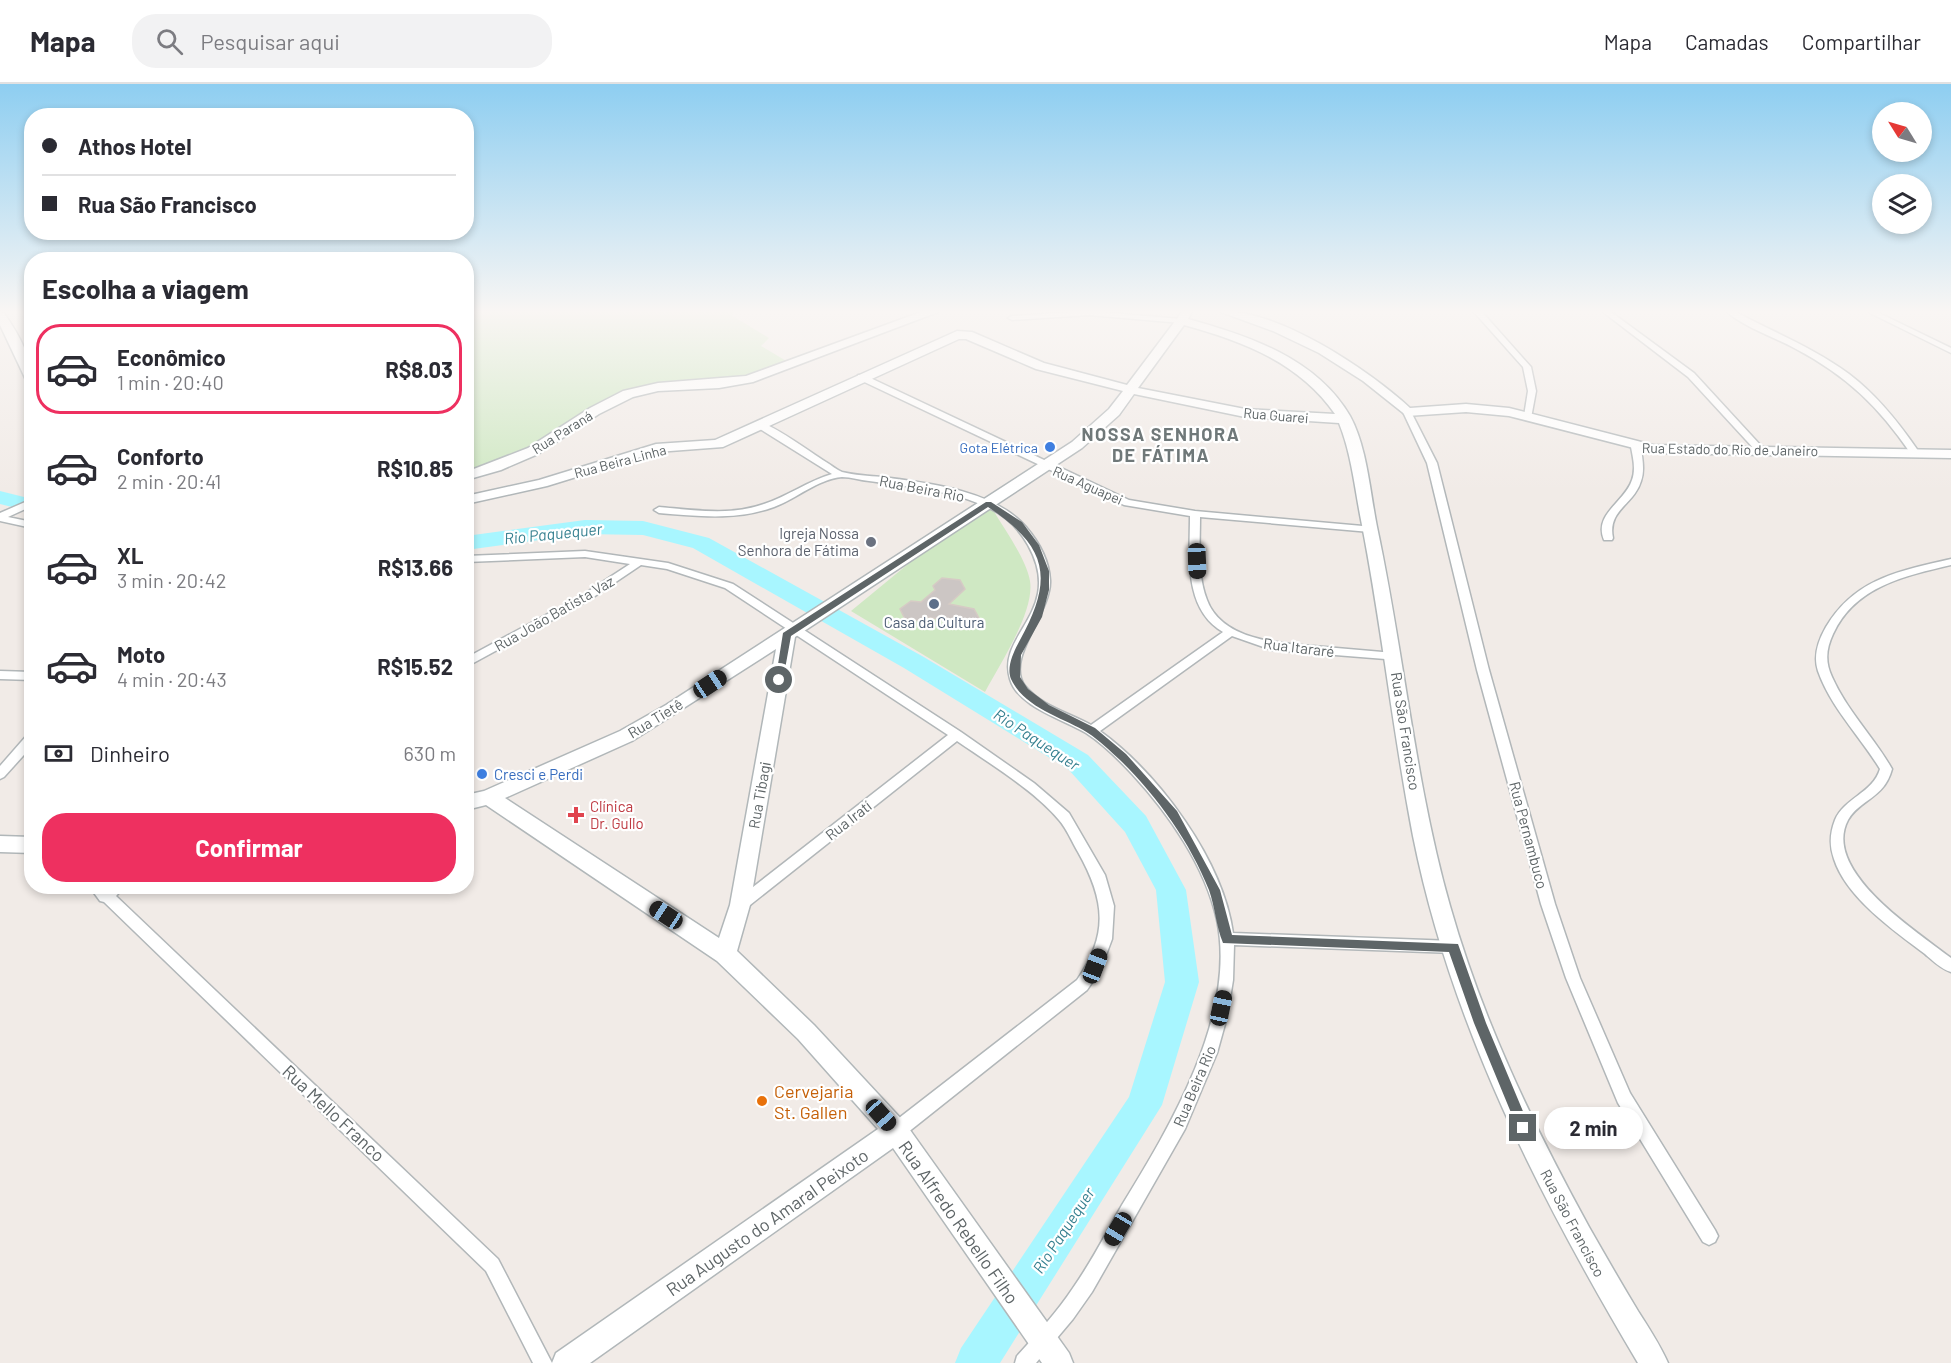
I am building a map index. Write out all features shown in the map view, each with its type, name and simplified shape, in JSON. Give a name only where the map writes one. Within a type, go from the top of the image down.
[{"type":"street","name":"Rua Paraná","points":[[474,474],[506,464],[542,446],[626,394],[673,384],[727,383],[770,372]]},
{"type":"street","name":"Rua Beira Linha","points":[[474,498],[542,483],[656,448],[709,446],[760,425],[873,372]]},
{"type":"street","name":"Rua Guarei","points":[[1062,372],[1132,390],[1245,413],[1345,419]]},
{"type":"street","name":"Rua Tietê","points":[[474,801],[489,797],[626,736],[798,628],[1097,429],[1145,372]]},
{"type":"street","name":"Rua São Francisco","points":[[1299,372],[1330,396],[1345,419],[1370,529],[1424,837],[1439,904],[1480,1023],[1523,1128],[1595,1267],[1654,1363]]},
{"type":"street","points":[[1357,372],[1383,388],[1407,412]]},
{"type":"street","points":[[1528,372],[1532,391],[1528,416]]},
{"type":"street","points":[[1687,372],[1760,450]]},
{"type":"street","points":[[1839,372],[1859,386],[1896,426],[1914,452]]},
{"type":"street","name":"Rua Aguapei","points":[[861,377],[1127,503],[1195,514],[1370,529]]},
{"type":"street","name":"Rua Estado do Rio de Janeiro","points":[[1407,412],[1466,408],[1528,416],[1636,447],[1669,450],[1951,454]]},
{"type":"street","name":"Rua Pernambuco","points":[[1407,412],[1432,463],[1483,670],[1548,903],[1573,978],[1624,1098],[1709,1236]]},
{"type":"street","points":[[760,425],[839,474]]},
{"type":"street","points":[[1608,538],[1604,528],[1606,519],[1631,494],[1637,479],[1636,447]]},
{"type":"street","points":[[658,510],[711,514],[751,511],[839,474]]},
{"type":"street","name":"Rua Beira Rio","points":[[839,474],[926,486],[988,503],[1019,524],[1035,545],[1045,571],[1045,590],[1037,617],[1016,655],[1015,677],[1024,692],[1046,707],[1092,731],[1123,757],[1174,814],[1214,890],[1227,939],[1225,992],[1214,1041],[1187,1106],[1161,1158],[1074,1303],[1037,1333],[1024,1363]]},
{"type":"street","points":[[0,517],[24,506]]},
{"type":"street","name":"Rua Itararé","points":[[1195,514],[1197,585],[1203,609],[1228,633],[1272,646],[1394,657]]},
{"type":"street","points":[[0,517],[24,523]]},
{"type":"street","name":"Rua Augusto do Amaral Peixoto","points":[[474,559],[585,554],[668,566],[729,586],[798,628],[1030,786],[1064,817],[1098,875],[1107,906],[1105,939],[1095,966],[1082,986],[896,1131],[566,1363]]},
{"type":"street","name":"Rua João Batista Vaz","points":[[474,659],[585,598],[641,561]]},
{"type":"street","points":[[1951,562],[1877,583],[1859,594],[1830,630],[1822,651],[1822,663],[1831,687],[1886,769],[1884,780],[1878,787],[1842,819],[1837,833],[1839,857],[1863,894],[1951,966]]},
{"type":"street","name":"Rua Tibagi","points":[[725,954],[740,906],[798,628]]},
{"type":"street","points":[[1092,731],[1228,633]]},
{"type":"street","points":[[0,675],[24,676]]},
{"type":"street","name":"Rua Iratí","points":[[740,906],[957,735]]},
{"type":"street","points":[[0,774],[24,746]]},
{"type":"street","name":"Rua Alfredo Rebello Filho","points":[[489,797],[725,954],[806,1032],[896,1131],[1059,1363]]},
{"type":"street","points":[[0,844],[24,845]]},
{"type":"street","name":"Rua Mello Franco","points":[[110,894],[492,1265],[543,1363]]},
{"type":"street","points":[[1227,939],[1454,947]]},
{"type":"green space","points":[[474,372],[762,372],[745,378],[653,389],[625,397],[505,460],[474,471]]},
{"type":"green space","points":[[989,503],[1024,562],[1030,581],[1030,594],[1022,623],[985,692],[851,611],[964,518]]},
{"type":"building","name":"Casa da Cultura","points":[[942,578],[960,580],[965,589],[949,604],[974,609],[980,620],[970,629],[954,626],[950,621],[927,617],[921,621],[905,619],[900,609],[911,601],[921,602],[935,590],[933,586]]},
{"type":"waterway","name":"Rio Paquequer","points":[[0,497],[24,504]]},
{"type":"waterway","name":"Rio Paquequer","points":[[474,542],[585,527],[643,528],[701,543],[913,662],[1078,762],[1136,824],[1171,890],[1182,982],[1144,1105],[976,1363]]},
{"type":"place","name":"Gota Elétrica","points":[[1050,447]]},
{"type":"place","name":"Igreja Nossa Senhora de Fátima","points":[[871,542]]},
{"type":"place","name":"Casa da Cultura","points":[[934,604]]},
{"type":"place","name":"Cresci e Perdi","points":[[482,774]]},
{"type":"place","name":"Clínica Dr. Gullo","points":[[576,815]]},
{"type":"place","name":"Cervejaria St. Gallen","points":[[762,1101]]},
{"type":"district","name":"NOSSA SENHORA DE FÁTIMA","points":[[1161,444]]},
{"type":"route","points":[[779,680],[787,635],[988,503],[1019,524],[1035,545],[1045,571],[1045,590],[1037,617],[1016,655],[1015,677],[1024,692],[1046,707],[1092,731],[1123,757],[1174,814],[1214,890],[1227,939],[1454,947],[1480,1023],[1523,1128]]}]
